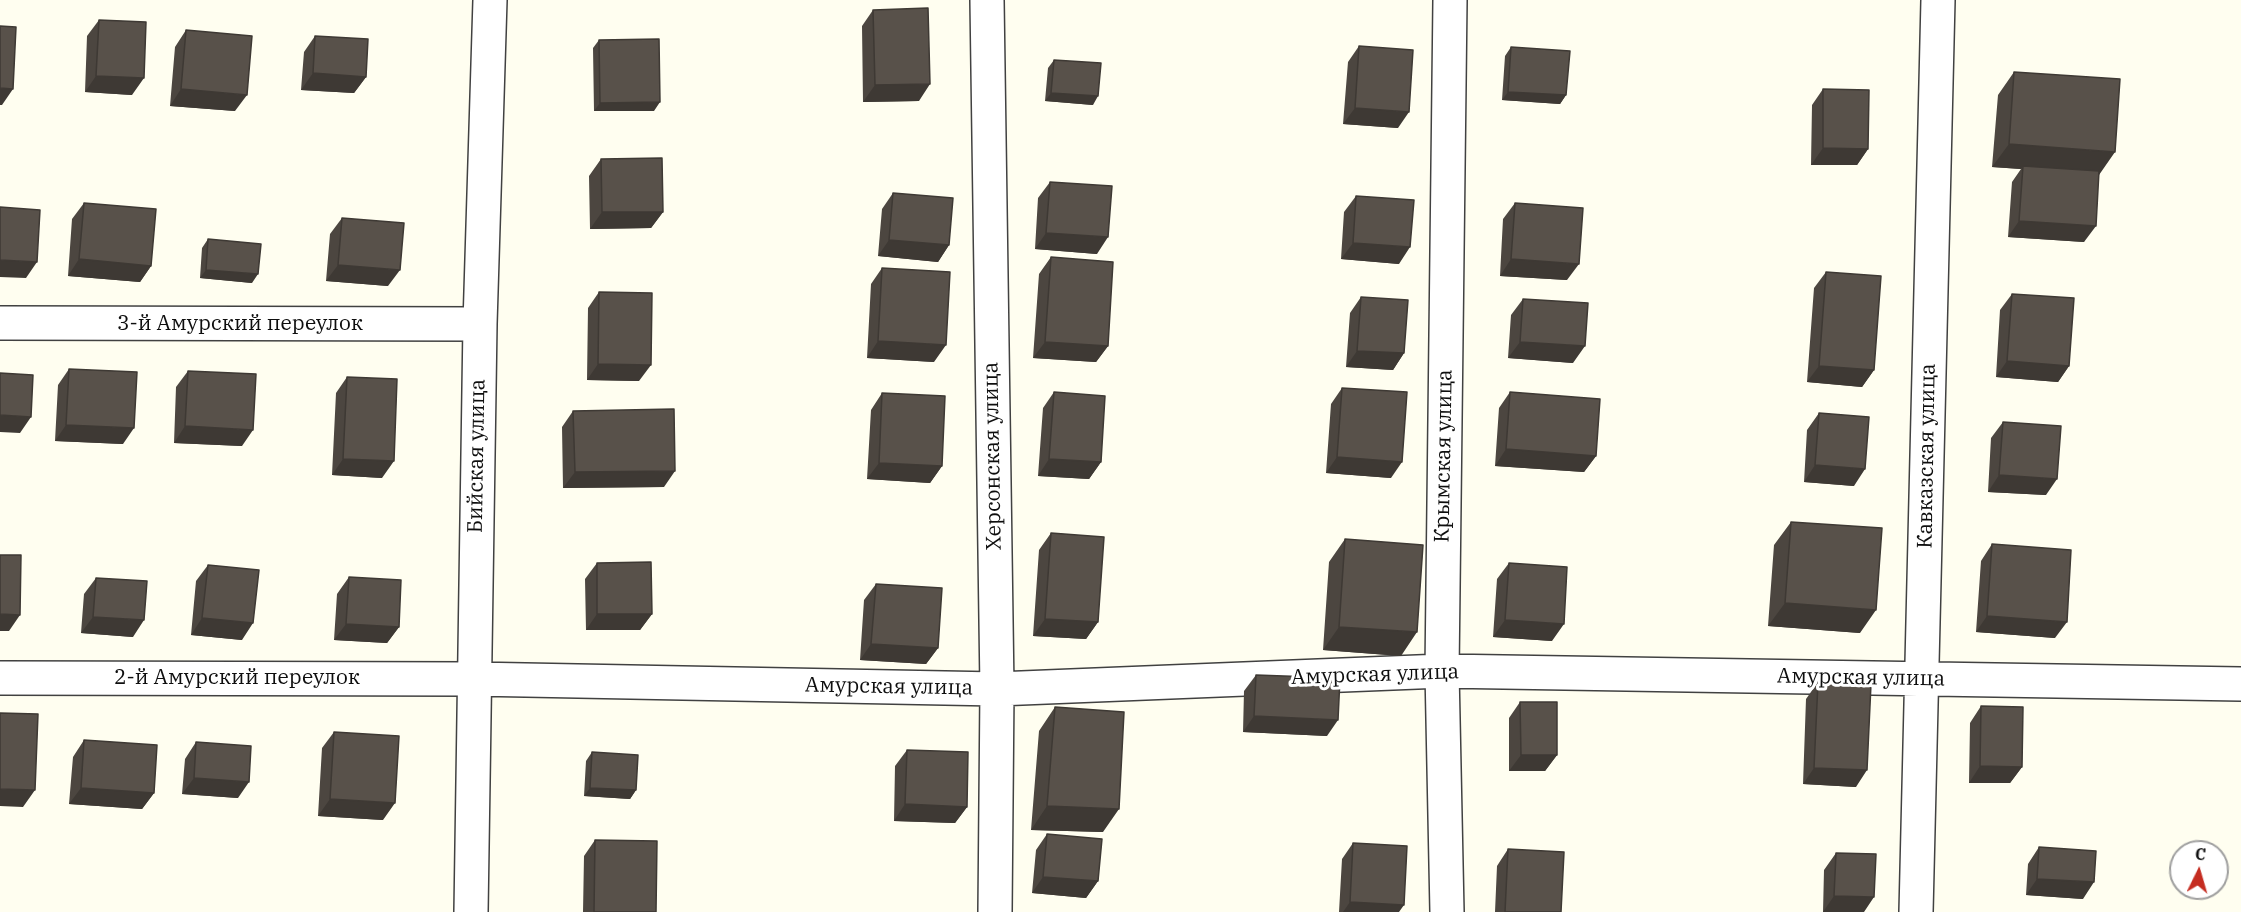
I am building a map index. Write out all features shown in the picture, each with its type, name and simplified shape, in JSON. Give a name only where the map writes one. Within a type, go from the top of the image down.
[{"type":"street","name":"Бийская улица","points":[[471,912],[480,324],[490,0]]},
{"type":"street","name":"Херсонская улица","points":[[987,0],[997,689],[995,912]]},
{"type":"street","name":"Крымская улица","points":[[1447,912],[1442,671],[1450,0]]},
{"type":"street","name":"Кавказская улица","points":[[1916,912],[1938,0]]},
{"type":"street","name":"3-й Амурский переулок","points":[[0,323],[480,324]]},
{"type":"street","name":"Амурская улица","points":[[473,679],[997,689],[1442,671],[2241,684]]},
{"type":"street","name":"2-й Амурский переулок","points":[[0,678],[473,679]]},
{"type":"building","points":[[928,8],[930,84],[875,85],[873,10]]},
{"type":"building","points":[[99,20],[146,22],[144,78],[96,76]]},
{"type":"building","points":[[0,26],[16,27],[13,89],[0,88]]},
{"type":"building","points":[[186,30],[252,36],[247,95],[181,89]]},
{"type":"building","points":[[315,36],[368,39],[366,77],[313,73]]},
{"type":"building","points":[[659,39],[660,102],[600,103],[599,40]]},
{"type":"building","points":[[1359,46],[1413,50],[1409,112],[1355,108]]},
{"type":"building","points":[[1511,47],[1570,51],[1566,95],[1508,92]]},
{"type":"building","points":[[1054,60],[1101,63],[1098,96],[1051,93]]},
{"type":"building","points":[[2014,72],[2120,79],[2115,152],[2009,144]]},
{"type":"building","points":[[1823,89],[1869,90],[1868,149],[1823,148]]},
{"type":"building","points":[[662,158],[663,212],[602,212],[601,159]]},
{"type":"building","points":[[2023,166],[2099,171],[2096,226],[2019,221]]},
{"type":"building","points":[[1050,182],[1112,186],[1108,237],[1046,233]]},
{"type":"building","points":[[893,193],[953,198],[949,245],[889,240]]},
{"type":"building","points":[[1356,196],[1414,200],[1410,247],[1353,243]]},
{"type":"building","points":[[84,203],[156,209],[151,266],[79,259]]},
{"type":"building","points":[[1515,203],[1583,208],[1579,264],[1511,259]]},
{"type":"building","points":[[0,207],[40,210],[37,262],[0,260]]},
{"type":"building","points":[[342,218],[404,223],[400,270],[338,265]]},
{"type":"building","points":[[208,239],[261,244],[258,274],[206,270]]},
{"type":"building","points":[[1051,257],[1113,262],[1108,346],[1045,342]]},
{"type":"building","points":[[882,268],[950,272],[946,345],[878,341]]},
{"type":"building","points":[[1826,272],[1881,276],[1874,370],[1819,366]]},
{"type":"building","points":[[599,292],[652,293],[651,365],[598,364]]},
{"type":"building","points":[[2012,294],[2074,298],[2069,366],[2007,361]]},
{"type":"building","points":[[1361,297],[1408,300],[1404,353],[1357,351]]},
{"type":"building","points":[[1523,299],[1588,303],[1585,346],[1520,342]]},
{"type":"building","points":[[69,369],[137,372],[134,428],[66,425]]},
{"type":"building","points":[[188,371],[256,374],[253,430],[185,426]]},
{"type":"building","points":[[0,373],[33,375],[31,417],[0,415]]},
{"type":"building","points":[[347,377],[397,379],[394,461],[343,459]]},
{"type":"building","points":[[1342,388],[1407,392],[1402,462],[1337,457]]},
{"type":"building","points":[[1054,392],[1105,396],[1101,462],[1049,459]]},
{"type":"building","points":[[1510,392],[1600,399],[1596,456],[1506,449]]},
{"type":"building","points":[[882,393],[945,396],[942,466],[879,463]]},
{"type":"building","points":[[674,409],[675,471],[575,472],[573,411]]},
{"type":"building","points":[[1819,413],[1869,417],[1865,469],[1815,465]]},
{"type":"building","points":[[2003,422],[2061,426],[2057,479],[1999,475]]},
{"type":"building","points":[[1791,522],[1882,528],[1876,610],[1785,603]]},
{"type":"building","points":[[1051,533],[1104,537],[1098,622],[1045,619]]},
{"type":"building","points":[[1345,539],[1423,545],[1417,632],[1339,627]]},
{"type":"building","points":[[1992,544],[2071,550],[2067,622],[1987,616]]},
{"type":"building","points":[[0,555],[21,555],[20,615],[0,614]]},
{"type":"building","points":[[651,562],[652,614],[597,614],[597,563]]},
{"type":"building","points":[[1509,563],[1567,567],[1564,624],[1505,620]]},
{"type":"building","points":[[208,565],[259,570],[253,623],[202,618]]},
{"type":"building","points":[[349,577],[401,580],[399,627],[346,624]]},
{"type":"building","points":[[96,578],[147,581],[144,620],[93,617]]},
{"type":"building","points":[[876,584],[942,588],[938,648],[871,644]]},
{"type":"building","points":[[1256,675],[1340,678],[1338,720],[1254,716]]},
{"type":"building","points":[[1818,682],[1871,684],[1867,770],[1814,768]]},
{"type":"building","points":[[1520,702],[1557,702],[1557,755],[1521,755]]},
{"type":"building","points":[[1981,706],[2023,707],[2022,767],[1980,766]]},
{"type":"building","points":[[1055,707],[1124,712],[1119,809],[1047,806]]},
{"type":"building","points":[[0,713],[38,714],[35,790],[0,789]]},
{"type":"building","points":[[334,732],[399,736],[395,803],[330,799]]},
{"type":"building","points":[[84,740],[157,745],[154,793],[81,788]]},
{"type":"building","points":[[196,742],[251,746],[249,782],[194,778]]},
{"type":"building","points":[[907,750],[968,752],[967,807],[905,804]]},
{"type":"building","points":[[592,752],[638,755],[636,790],[590,788]]},
{"type":"building","points":[[1047,834],[1102,839],[1098,881],[1043,877]]},
{"type":"building","points":[[595,840],[657,841],[656,912],[594,912]]},
{"type":"building","points":[[1353,843],[1407,846],[1404,905],[1350,902]]},
{"type":"building","points":[[2039,847],[2096,851],[2094,882],[2037,879]]},
{"type":"building","points":[[1508,849],[1564,852],[1561,912],[1505,912]]},
{"type":"building","points":[[1836,853],[1876,854],[1874,897],[1834,896]]}]
